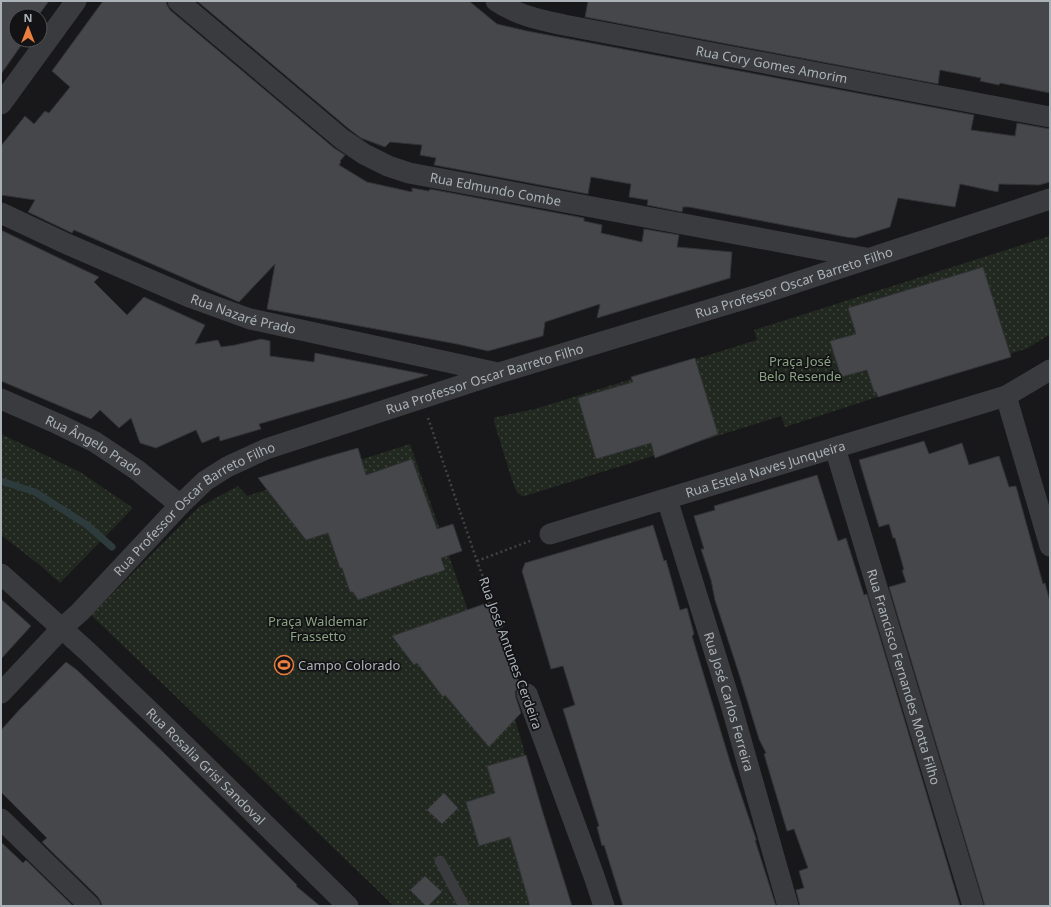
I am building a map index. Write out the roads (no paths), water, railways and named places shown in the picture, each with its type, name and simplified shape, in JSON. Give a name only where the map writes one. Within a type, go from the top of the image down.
[{"type":"street","points":[[1,104],[76,1]]},
{"type":"street","name":"Rua Edmundo Combe","points":[[178,1],[342,139],[364,154],[388,166],[409,173],[868,258]]},
{"type":"street","name":"Rua Cory Gomes Amorim","points":[[496,1],[503,6],[532,18],[564,25],[1050,116]]},
{"type":"street","name":"Rua Professor Oscar Barreto Filho","points":[[1,693],[62,628],[80,612],[180,505],[205,481],[226,467],[266,449],[499,373],[761,294],[1050,199]]},
{"type":"street","name":"Rua Nazaré Prado","points":[[1,213],[67,244],[217,308],[250,318],[499,373]]},
{"type":"street","name":"Rua Estela Naves Junqueira","points":[[550,534],[1006,396],[1050,370]]},
{"type":"street","points":[[1006,396],[1050,546]]},
{"type":"street","name":"Rua Ângelo Prado","points":[[1,399],[95,442],[137,470],[180,505]]},
{"type":"street","name":"Rua Francisco Fernandes Motta Filho","points":[[835,448],[973,906]]},
{"type":"street","name":"Rua José Carlos Ferreira","points":[[667,499],[731,706],[788,906]]},
{"type":"street","name":"Rua Rosalia Grisi Sandoval","points":[[1,574],[62,628],[155,716],[348,906]]},
{"type":"street","name":"Rua José Antunes Cerdeira","points":[[527,694],[604,906]]},
{"type":"street","points":[[1,819],[90,906]]},
{"type":"lane","points":[[440,861],[464,906]]},
{"type":"waterway","points":[[1,481],[35,492],[87,525],[112,547]]},
{"type":"place","name":"Campo Colorado","points":[[284,665]]},
{"type":"park label","name":"Praça José Belo Resende","points":[[800,368]]},
{"type":"park label","name":"Praça Waldemar Frassetto","points":[[318,628]]}]
